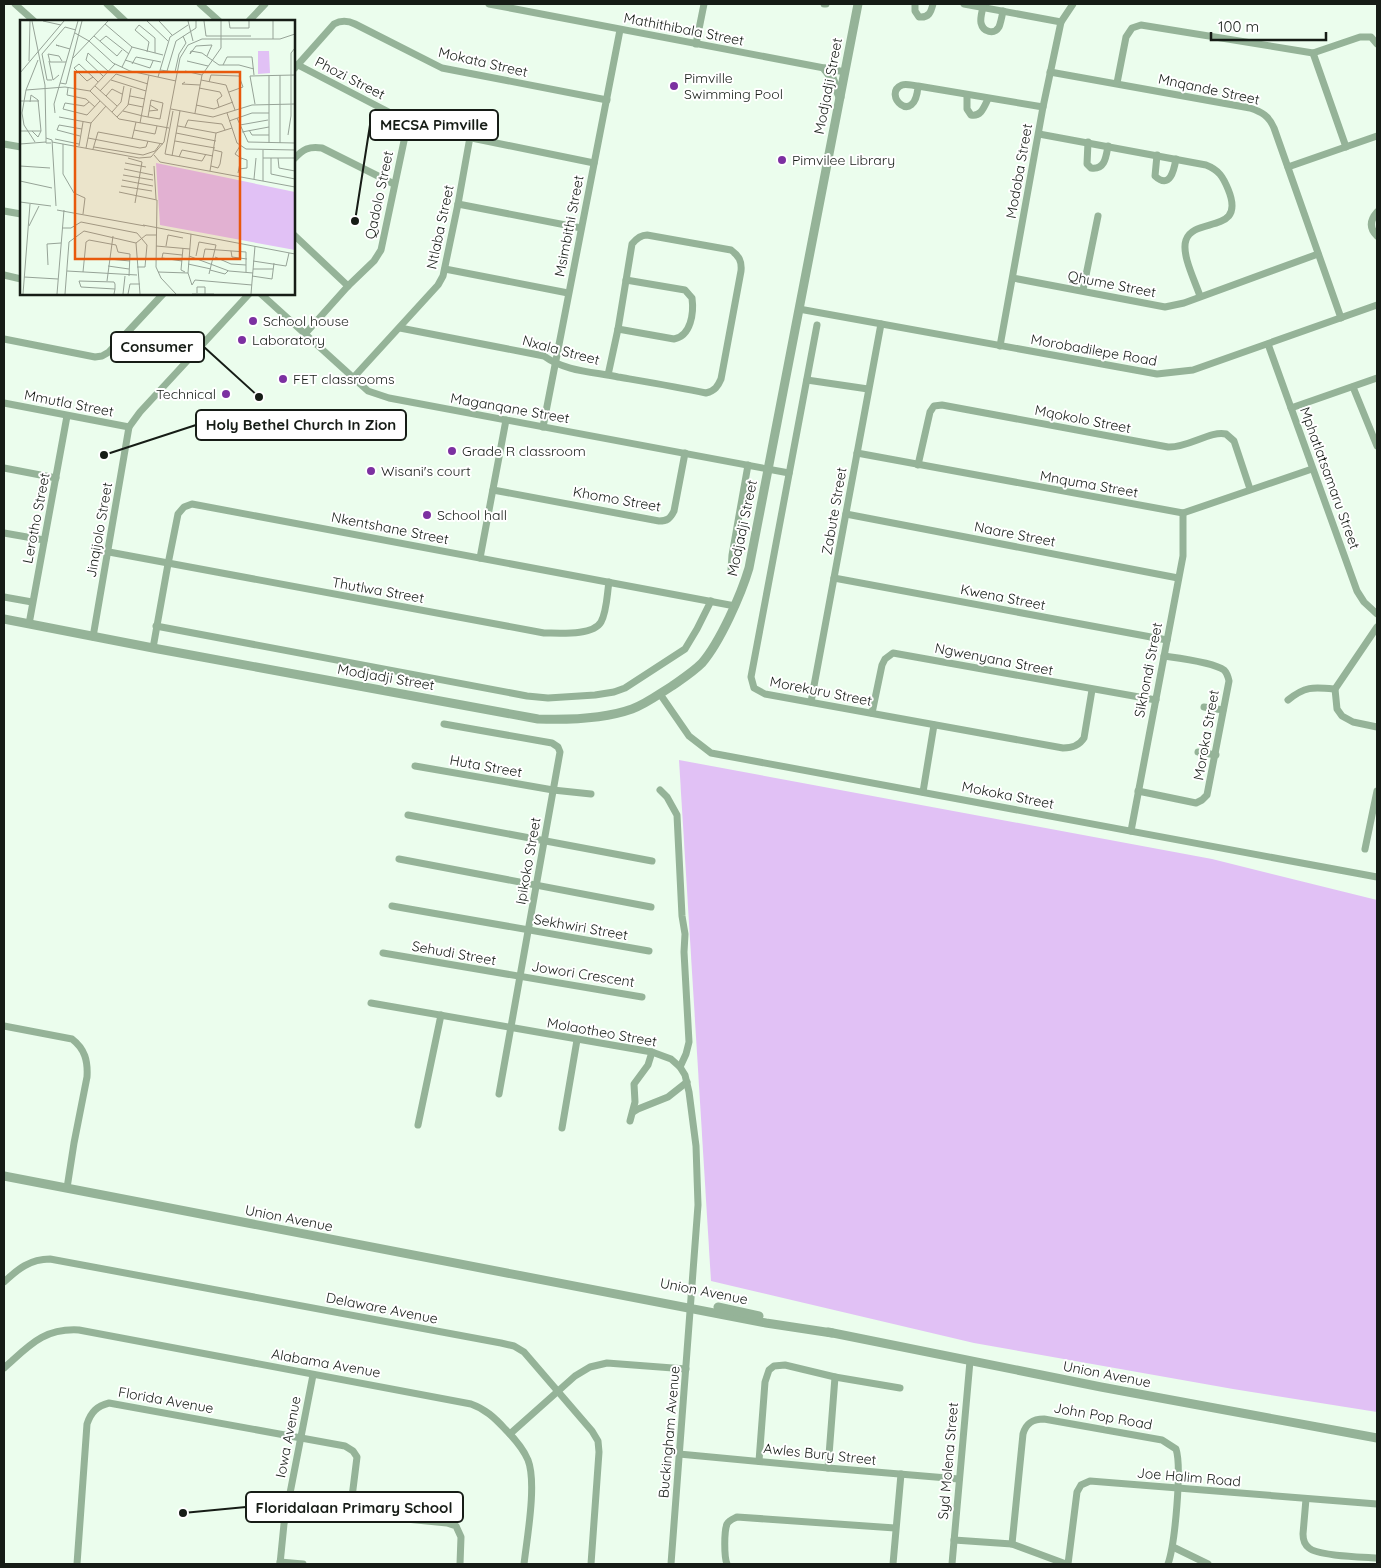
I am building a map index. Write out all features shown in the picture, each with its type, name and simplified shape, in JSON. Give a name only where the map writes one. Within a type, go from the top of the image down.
[{"type":"street","points":[[15,4],[33,20]]},
{"type":"street","points":[[107,4],[125,20]]},
{"type":"street","points":[[200,4],[218,20]]},
{"type":"street","points":[[250,20],[265,4]]},
{"type":"street","name":"Mathithibala Street","points":[[489,4],[845,72]]},
{"type":"street","points":[[696,44],[704,4]]},
{"type":"street","name":"Modjadji Street","points":[[4,619],[538,719],[563,719],[614,714],[632,709],[660,694],[689,674],[703,661],[735,606],[749,568],[858,4]]},
{"type":"street","points":[[915,4],[916,14],[924,18],[931,12],[933,4]]},
{"type":"street","points":[[964,4],[1060,22]]},
{"type":"street","name":"Modoba Street","points":[[1000,346],[1039,134],[1042,107],[1060,22],[1073,4]]},
{"type":"street","points":[[983,7],[982,25],[989,32],[998,28],[1003,11]]},
{"type":"street","name":"Mokata Street","points":[[296,67],[332,26],[340,21],[345,21],[355,24],[442,68],[607,100]]},
{"type":"street","points":[[1117,83],[1126,37],[1132,28],[1141,25],[1313,54],[1360,37],[1371,37],[1377,44]]},
{"type":"street","name":"Msimbithi Street","points":[[543,426],[620,30]]},
{"type":"street","points":[[1313,54],[1346,147]]},
{"type":"street","name":"Phozi Street","points":[[296,67],[424,128],[594,163]]},
{"type":"street","points":[[824,69],[832,78],[840,98]]},
{"type":"street","name":"Mnqande Street","points":[[1050,72],[1250,108],[1262,112],[1270,119],[1274,128],[1341,318]]},
{"type":"street","points":[[918,86],[1042,107]]},
{"type":"street","points":[[968,95],[966,108],[974,116],[982,111],[988,99]]},
{"type":"street","name":"Qadolo Street","points":[[305,334],[348,286],[374,261],[381,250],[408,122]]},
{"type":"street","points":[[1039,134],[1157,155],[1206,165],[1216,169],[1223,177],[1232,198],[1233,206],[1229,216],[1221,221],[1193,231],[1186,238],[1184,252],[1200,296]]},
{"type":"street","points":[[1288,167],[1377,136]]},
{"type":"street","name":"Ntlaba Street","points":[[353,378],[438,284],[445,269],[470,138]]},
{"type":"street","points":[[1088,142],[1087,164],[1091,168],[1096,169],[1105,162],[1108,146]]},
{"type":"street","points":[[4,144],[20,147]]},
{"type":"street","points":[[295,158],[310,146],[322,148],[394,184]]},
{"type":"street","points":[[1157,155],[1154,169],[1155,176],[1159,180],[1165,181],[1170,178],[1173,174],[1176,159]]},
{"type":"street","points":[[458,204],[581,228]]},
{"type":"street","points":[[4,211],[20,214]]},
{"type":"street","points":[[1377,212],[1372,219],[1371,226],[1372,231],[1377,236]]},
{"type":"street","points":[[1083,290],[1098,216]]},
{"type":"street","name":"Nxala Street","points":[[400,328],[544,356],[555,364],[608,375],[706,393],[716,388],[721,379],[741,271],[739,257],[731,250],[643,235],[632,244],[626,280]]},
{"type":"street","points":[[295,236],[348,286]]},
{"type":"street","name":"Qhume Street","points":[[1013,278],[1165,307],[1184,303],[1318,254]]},
{"type":"street","points":[[445,269],[568,293]]},
{"type":"street","points":[[4,276],[20,279]]},
{"type":"street","points":[[608,375],[626,280],[685,290],[692,298],[687,331],[679,338],[666,338],[618,329]]},
{"type":"street","points":[[4,339],[95,357],[100,356],[109,352],[162,295]]},
{"type":"street","name":"Jinqijolo Street","points":[[93,637],[129,427],[140,412],[248,295]]},
{"type":"street","name":"Maganqane Street","points":[[262,295],[368,391],[389,398],[789,473]]},
{"type":"street","name":"Morobadilepe Road","points":[[799,309],[1157,374],[1193,370],[1377,306]]},
{"type":"street","name":"Zabute Street","points":[[811,702],[881,324]]},
{"type":"street","name":"Morekuru Street","points":[[817,325],[751,680],[754,688],[762,693],[1069,748],[1080,743],[1084,738],[1092,690]]},
{"type":"street","name":"Mphatlatsamaru Street","points":[[1268,344],[1357,592],[1364,602],[1377,614]]},
{"type":"street","points":[[1291,408],[1377,378]]},
{"type":"street","points":[[807,380],[868,389]]},
{"type":"street","points":[[1352,387],[1377,444]]},
{"type":"street","name":"Mmutla Street","points":[[4,404],[129,427]]},
{"type":"street","name":"Mqokolo Street","points":[[918,465],[930,412],[934,406],[942,405],[1176,448],[1217,434],[1226,434],[1234,441],[1250,489]]},
{"type":"street","name":"Lerotho Street","points":[[29,624],[67,416]]},
{"type":"street","points":[[480,558],[506,420]]},
{"type":"street","name":"Khomo Street","points":[[493,490],[659,521],[666,520],[674,512],[685,453]]},
{"type":"street","name":"Mnquma Street","points":[[857,454],[1183,513],[1312,469]]},
{"type":"street","points":[[731,570],[748,465]]},
{"type":"street","points":[[4,468],[56,478]]},
{"type":"street","name":"Nkentshane Street","points":[[153,648],[178,514],[184,507],[195,504],[735,606]]},
{"type":"street","name":"Sikhondi Street","points":[[1131,831],[1183,556],[1183,513]]},
{"type":"street","name":"Naare Street","points":[[846,514],[1178,578]]},
{"type":"street","points":[[4,533],[44,540]]},
{"type":"street","name":"Thutlwa Street","points":[[109,552],[544,633],[588,631],[597,627],[603,617],[609,582]]},
{"type":"street","name":"Kwena Street","points":[[834,578],[1167,640]]},
{"type":"street","points":[[4,597],[32,602]]},
{"type":"street","points":[[156,626],[527,696],[564,697],[614,692],[630,686],[685,649],[712,601]]},
{"type":"street","points":[[1377,627],[1335,689],[1336,709],[1342,716],[1352,722],[1377,727]]},
{"type":"street","name":"Ngwenyana Street","points":[[872,713],[882,665],[885,659],[893,653],[1156,700]]},
{"type":"street","name":"Moroka Street","points":[[1138,791],[1196,803],[1207,795],[1216,755],[1228,681],[1226,672],[1211,665],[1164,656]]},
{"type":"street","points":[[1288,700],[1299,691],[1309,688],[1335,689]]},
{"type":"street","name":"Mokoka Street","points":[[660,694],[689,736],[711,753],[1377,877]]},
{"type":"street","points":[[1204,707],[1223,710]]},
{"type":"street","name":"Ipikoko Street","points":[[444,724],[555,745],[560,752],[499,1094]]},
{"type":"street","points":[[923,792],[934,725]]},
{"type":"street","points":[[1198,752],[1216,755]]},
{"type":"street","name":"Huta Street","points":[[415,766],[553,790]]},
{"type":"street","points":[[553,790],[591,794]]},
{"type":"street","points":[[660,790],[667,797],[677,815],[682,916],[685,934],[684,952],[689,1042],[680,1067],[687,1082],[692,1110],[698,1175],[696,1244],[691,1305]]},
{"type":"street","points":[[1365,849],[1375,810],[1377,791]]},
{"type":"street","points":[[408,815],[652,861]]},
{"type":"street","points":[[400,859],[651,907]]},
{"type":"street","name":"Sekhwiri Street","points":[[392,906],[649,951]]},
{"type":"street","name":"Sehudi Street","points":[[383,954],[520,977]]},
{"type":"street","name":"Jowori Crescent","points":[[520,977],[642,997]]},
{"type":"street","name":"Molaotheo Street","points":[[371,1003],[652,1052],[670,1059],[680,1067]]},
{"type":"street","points":[[418,1124],[441,1016]]},
{"type":"street","points":[[4,1026],[72,1039],[85,1054],[88,1068],[87,1077],[67,1188]]},
{"type":"street","points":[[562,1128],[577,1040]]},
{"type":"street","points":[[630,1121],[633,1112],[634,1084],[648,1065],[652,1052]]},
{"type":"street","points":[[633,1112],[668,1097],[687,1082]]},
{"type":"street","name":"Union Avenue","points":[[4,1176],[569,1285],[630,1292],[691,1305],[744,1312],[832,1333],[970,1361],[1377,1438]]},
{"type":"street","name":"Delaware Avenue","points":[[4,1282],[26,1264],[50,1258],[514,1346],[524,1352],[558,1391],[592,1431],[599,1446],[591,1564]]},
{"type":"street","name":"Buckingham Avenue","points":[[671,1564],[691,1305]]},
{"type":"street","name":"Alabama Avenue","points":[[4,1368],[40,1337],[56,1331],[72,1329],[471,1404],[488,1412],[510,1434],[527,1459],[531,1472],[531,1492],[524,1564]]},
{"type":"street","name":"Syd Molena Street","points":[[952,1564],[970,1361]]},
{"type":"street","points":[[510,1434],[583,1371],[607,1363],[686,1369]]},
{"type":"street","points":[[759,1461],[765,1382],[769,1370],[774,1366],[785,1365],[835,1377],[900,1388]]},
{"type":"street","name":"Iowa Avenue","points":[[280,1563],[284,1524],[313,1375]]},
{"type":"street","points":[[828,1468],[835,1377]]},
{"type":"street","name":"Florida Avenue","points":[[77,1564],[87,1424],[92,1412],[102,1405],[109,1403],[118,1403],[345,1446],[353,1451],[357,1461],[352,1502],[360,1511],[375,1516],[447,1523],[456,1526],[461,1536],[460,1564]]},
{"type":"street","name":"John Pop Road","points":[[1012,1544],[1023,1434],[1026,1426],[1036,1419],[1074,1423],[1168,1442],[1176,1448],[1178,1452],[1178,1488],[1173,1547],[1168,1564]]},
{"type":"street","name":"Awles Bury Street","points":[[680,1454],[959,1479]]},
{"type":"street","points":[[893,1564],[901,1474]]},
{"type":"street","name":"Joe Halim Road","points":[[1067,1564],[1077,1492],[1082,1484],[1090,1481],[1377,1504]]},
{"type":"street","points":[[1306,1499],[1302,1534],[1308,1548],[1318,1553],[1377,1558]]},
{"type":"street","points":[[727,1564],[724,1559],[726,1526],[732,1519],[737,1517],[895,1528]]},
{"type":"street","points":[[954,1540],[1012,1544],[1067,1564]]},
{"type":"street","points":[[1173,1547],[1208,1564]]},
{"type":"street","points":[[280,1563],[303,1564]]},
{"type":"shaded area","points":[[679,760],[1212,859],[1377,900],[1377,1412],[1233,1389],[974,1343],[711,1281]]},
{"type":"place","name":"Pimville Swimming Pool","points":[[674,86]]},
{"type":"place","name":"Pimvilee Library","points":[[782,160]]},
{"type":"place","name":"MECSA Pimville","points":[[355,221]]},
{"type":"place","name":"School house","points":[[253,321]]},
{"type":"place","name":"Laboratory","points":[[242,340]]},
{"type":"place","name":"FET classrooms","points":[[283,379]]},
{"type":"place","name":"Technical","points":[[226,394]]},
{"type":"place","name":"Consumer","points":[[259,397]]},
{"type":"place","name":"Grade R classroom","points":[[452,451]]},
{"type":"place","name":"Holy Bethel Church In Zion","points":[[104,455]]},
{"type":"place","name":"Wisani's court","points":[[371,471]]},
{"type":"place","name":"School hall","points":[[427,515]]},
{"type":"place","name":"Floridalaan Primary School","points":[[183,1513]]}]
